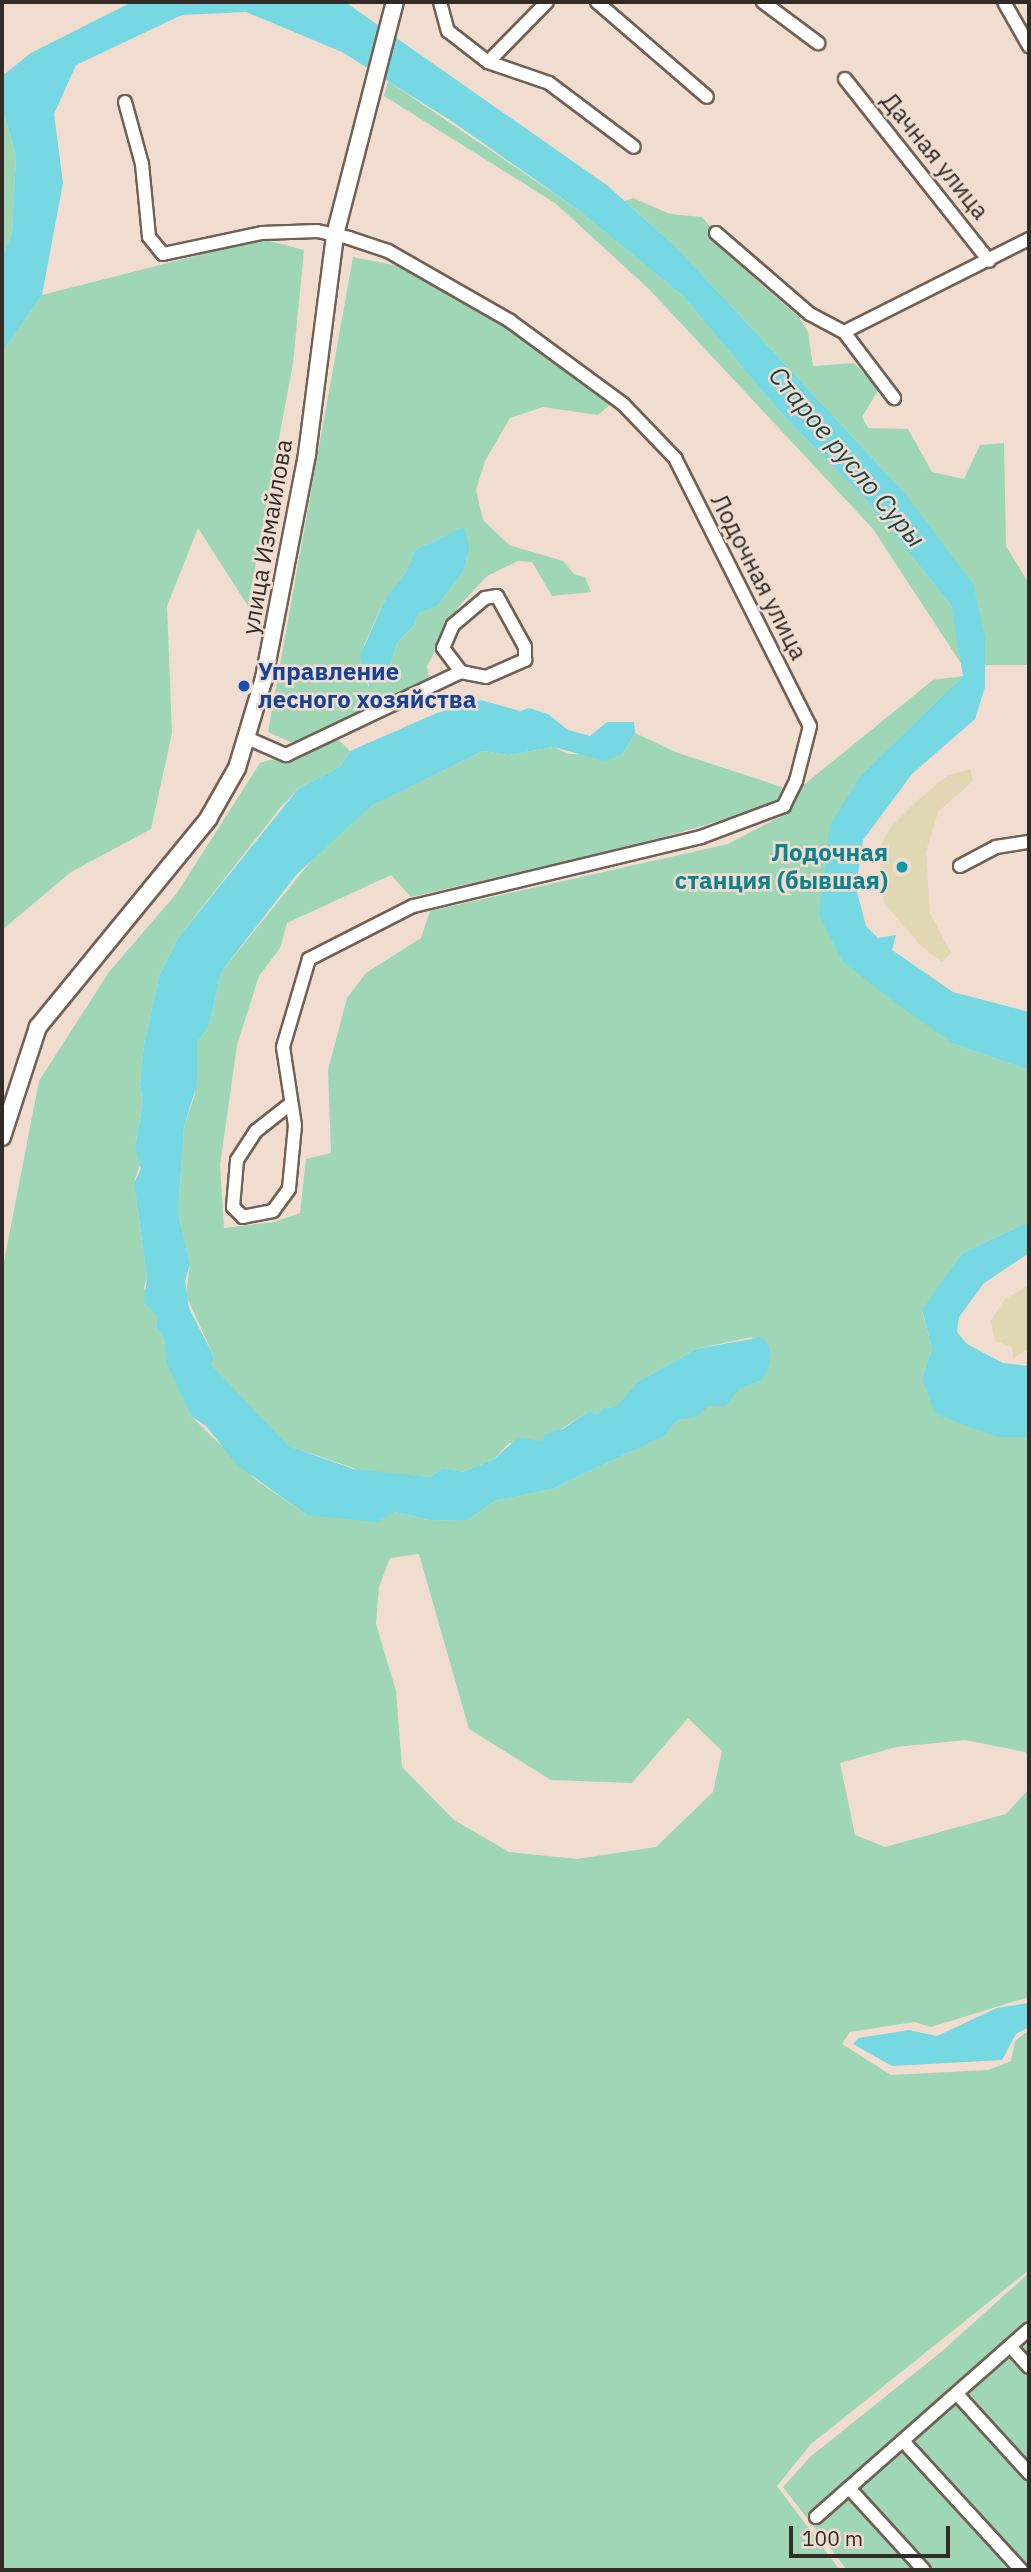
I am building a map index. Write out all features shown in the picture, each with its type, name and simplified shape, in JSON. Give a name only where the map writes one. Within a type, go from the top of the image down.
[{"type":"main road","name":"улица Измайлова","points":[[2,1136],[38,1027],[208,819],[232,778],[247,738],[268,657],[307,454],[335,236],[375,69],[393,8]]},
{"type":"street","points":[[440,2],[448,32],[488,62],[549,83],[634,147]]},
{"type":"street","points":[[488,62],[547,2]]},
{"type":"street","points":[[597,2],[707,97]]},
{"type":"street","points":[[763,2],[818,43]]},
{"type":"street","points":[[1004,2],[1029,46]]},
{"type":"street","name":"Дачная улица","points":[[845,79],[989,261]]},
{"type":"street","name":"Лодочная улица","points":[[125,102],[142,164],[149,237],[163,254],[262,233],[317,231],[388,251],[510,321],[623,404],[675,458],[810,726],[796,782],[783,806],[701,837],[413,906],[309,959],[283,1047],[289,1105],[295,1125],[289,1189],[273,1211],[243,1217],[233,1207],[237,1160],[256,1131],[289,1105]]},
{"type":"street","points":[[716,233],[810,314],[844,332],[894,398]]},
{"type":"street","points":[[844,332],[1029,239]]},
{"type":"street","points":[[247,738],[286,755],[461,672],[486,677],[525,660],[525,647],[497,596],[485,598],[453,625],[443,648],[461,672]]},
{"type":"street","points":[[960,866],[996,847],[1029,842]]},
{"type":"street","points":[[816,2517],[1029,2329]]},
{"type":"street","points":[[1010,2346],[1029,2367]]},
{"type":"street","points":[[957,2394],[1029,2473]]},
{"type":"street","points":[[903,2441],[1021,2570]]},
{"type":"street","points":[[849,2488],[924,2570]]},
{"type":"green space","points":[[388,81],[577,209],[684,297],[778,410],[867,501],[951,605],[964,668],[873,529],[649,289],[555,203],[384,96]]},
{"type":"green space","points":[[2,106],[16,156],[12,233],[2,257]]},
{"type":"green space","points":[[633,198],[670,214],[702,217],[754,278],[799,317],[808,332],[813,366],[854,363],[879,389],[862,417],[868,428],[908,429],[932,472],[964,479],[980,445],[1004,443],[1006,546],[1029,584],[1029,665],[985,665],[985,637],[902,490],[678,249],[625,201]]},
{"type":"green space","points":[[262,239],[304,250],[293,363],[248,606],[198,528],[167,606],[172,733],[151,829],[71,872],[2,930],[2,352],[42,295]]},
{"type":"green space","points":[[353,257],[408,268],[519,335],[612,403],[598,415],[543,407],[510,418],[485,461],[476,490],[483,520],[509,545],[563,561],[574,574],[585,577],[591,592],[552,596],[532,562],[518,561],[487,576],[459,606],[427,666],[429,680],[295,744],[268,732]],"holes":[[[447,535],[466,536],[470,548],[463,572],[438,605],[418,614],[413,627],[397,643],[391,663],[369,687],[363,673],[364,645],[387,595],[405,574],[415,550]]]},
{"type":"green space","points":[[963,676],[861,775],[819,915],[954,1044],[1029,1070],[1029,1222],[962,1253],[922,1311],[932,1349],[922,1378],[997,1437],[1029,1437],[1029,1759],[1025,1752],[965,1740],[896,1747],[840,1763],[855,1835],[885,1847],[1006,1814],[1029,1789],[1029,1997],[931,2027],[914,2022],[850,2032],[842,2044],[891,2075],[988,2070],[1011,2061],[1015,2041],[1029,2030],[1029,2270],[811,2444],[777,2486],[840,2570],[2,2570],[2,1272],[39,1081],[109,972],[177,893],[260,763],[339,740],[350,751],[341,766],[298,789],[280,808],[178,938],[160,974],[144,1044],[140,1085],[143,1102],[135,1147],[141,1161],[134,1183],[147,1277],[144,1288],[157,1316],[156,1326],[164,1338],[168,1364],[191,1416],[256,1480],[307,1515],[386,1516],[395,1512],[429,1520],[466,1521],[495,1501],[552,1489],[664,1436],[678,1420],[709,1406],[726,1406],[740,1389],[762,1380],[752,1337],[696,1349],[636,1383],[616,1407],[603,1408],[598,1414],[589,1411],[543,1441],[509,1443],[494,1459],[463,1472],[443,1468],[430,1477],[365,1472],[289,1446],[210,1365],[214,1357],[186,1295],[190,1264],[178,1213],[184,1127],[195,1094],[197,1043],[209,1026],[221,972],[324,845],[371,806],[483,751],[508,755],[554,747],[568,754],[623,754],[635,733],[678,753],[782,787],[777,804],[637,845],[411,897],[391,875],[287,923],[280,948],[259,976],[237,1045],[220,1165],[224,1228],[274,1222],[300,1213],[306,1159],[331,1153],[328,1070],[347,998],[366,973],[421,938],[430,911],[728,844],[789,812],[801,787],[933,680]],"holes":[[[419,1554],[469,1729],[551,1780],[632,1783],[688,1718],[722,1751],[713,1792],[656,1847],[577,1859],[509,1852],[454,1820],[402,1767],[396,1691],[376,1624],[379,1587],[390,1558]]]},
{"type":"green space","points":[[1029,2273],[1029,2570],[847,2570],[783,2487],[810,2457],[941,2352]]},
{"type":"sand","name":"Лодочная станция (бывшая)","points":[[970,769],[973,781],[938,812],[926,852],[930,913],[951,953],[942,962],[920,945],[884,903],[880,847],[890,828],[917,801],[947,776]]},
{"type":"sand","points":[[1029,1285],[1029,1349],[1013,1358],[1012,1347],[995,1341],[991,1320],[1005,1299]]},
{"type":"water","name":"Старое русло Суры","points":[[132,2],[345,2],[608,186],[678,249],[902,490],[973,584],[985,637],[985,687],[975,719],[912,774],[863,840],[856,888],[866,926],[878,938],[896,935],[892,950],[953,992],[1029,1012],[1029,1070],[954,1044],[900,1006],[843,962],[819,915],[830,825],[861,775],[963,676],[951,605],[867,501],[778,410],[684,297],[577,209],[453,122],[342,52],[246,12],[182,15],[76,65],[54,114],[63,183],[42,295],[2,352],[2,257],[12,233],[16,156],[2,106],[2,76],[31,53]]},
{"type":"water","points":[[464,527],[470,548],[463,572],[438,605],[418,614],[413,627],[397,643],[391,663],[370,688],[360,656],[387,595],[405,574],[415,550]]},
{"type":"water","points":[[481,700],[520,711],[529,708],[548,714],[568,730],[590,736],[607,722],[634,722],[635,733],[623,754],[604,761],[554,747],[508,755],[483,751],[371,806],[297,874],[221,972],[209,1026],[197,1043],[197,1084],[184,1127],[178,1213],[190,1264],[185,1281],[189,1308],[214,1357],[211,1365],[289,1446],[353,1469],[430,1477],[443,1468],[463,1472],[494,1459],[518,1438],[543,1441],[545,1434],[563,1429],[589,1411],[598,1414],[603,1408],[616,1407],[636,1383],[696,1349],[762,1337],[770,1349],[770,1364],[762,1380],[740,1389],[726,1406],[709,1406],[696,1417],[678,1420],[664,1436],[552,1489],[495,1501],[466,1521],[429,1520],[395,1512],[376,1522],[307,1515],[237,1465],[206,1426],[191,1416],[167,1364],[164,1338],[156,1326],[157,1316],[144,1302],[147,1277],[134,1183],[141,1169],[135,1147],[143,1102],[140,1085],[144,1044],[160,974],[178,938],[298,789],[341,766],[350,751],[437,713]]},
{"type":"water","points":[[1029,1222],[1029,1253],[984,1283],[959,1317],[957,1332],[967,1344],[1003,1363],[1029,1366],[1029,1437],[997,1437],[935,1414],[922,1378],[932,1349],[922,1310],[962,1253]]},
{"type":"water","points":[[1029,2003],[1029,2027],[1016,2034],[1002,2060],[892,2066],[853,2044],[859,2038],[909,2030],[937,2036],[997,2008]]},
{"type":"place","name":"Управление лесного хозяйства","points":[[244,686]]},
{"type":"place","name":"Лодочная станция (бывшая)","points":[[902,867]]}]
